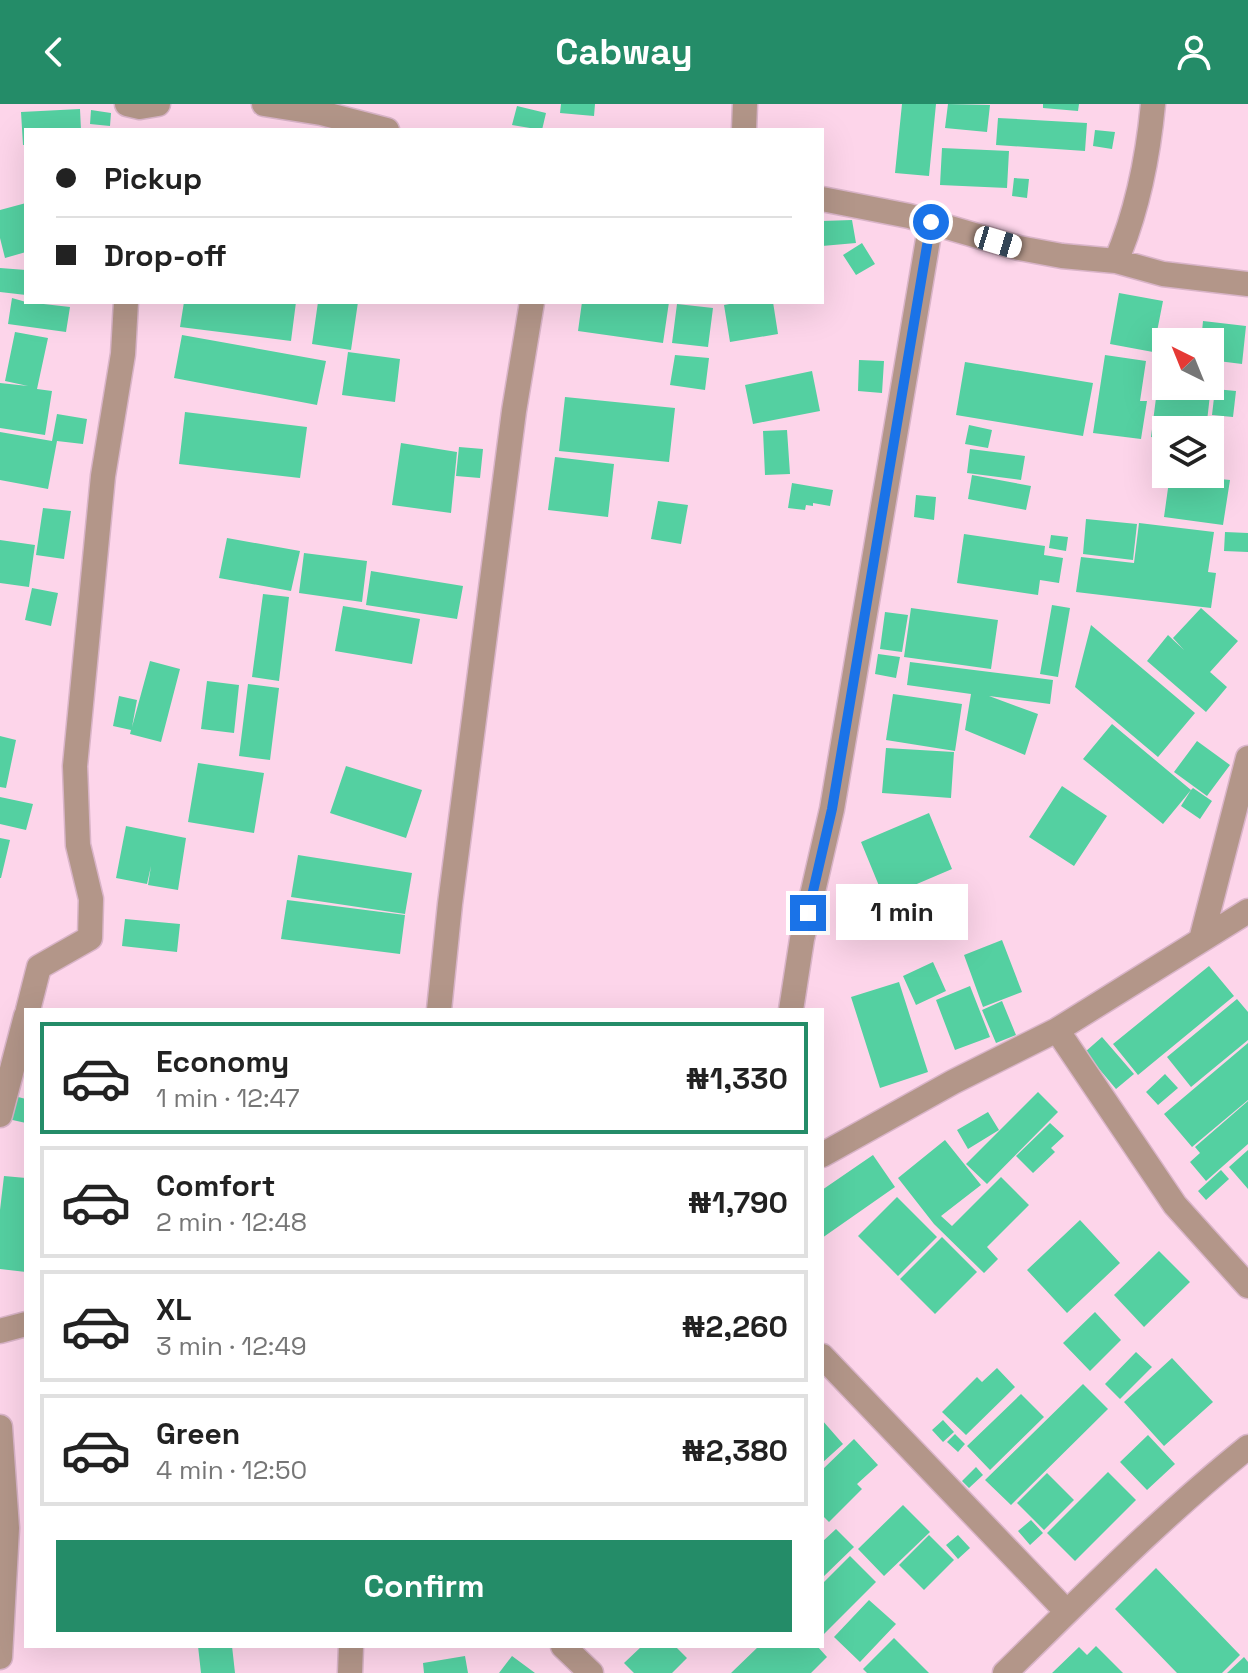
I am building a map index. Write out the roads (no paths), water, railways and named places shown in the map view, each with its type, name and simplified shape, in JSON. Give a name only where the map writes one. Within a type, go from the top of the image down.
[{"type":"street","points":[[264,104],[321,108],[381,128]]},
{"type":"street","points":[[744,128],[745,104]]},
{"type":"street","points":[[1116,261],[1139,191],[1153,104]]},
{"type":"street","points":[[824,199],[931,222],[1019,248],[1116,261],[1163,274],[1248,284]]},
{"type":"street","points":[[791,1008],[802,939],[832,809],[931,222]]},
{"type":"street","points":[[29,1008],[39,967],[90,938],[91,899],[78,845],[75,766],[103,476],[123,354],[126,304]]},
{"type":"street","points":[[439,1008],[514,411],[532,304]]},
{"type":"street","points":[[1201,940],[1248,758]]},
{"type":"street","points":[[824,1154],[953,1082],[1057,1030],[1248,911]]},
{"type":"street","points":[[0,1115],[24,1024]]},
{"type":"street","points":[[1057,1030],[1175,1205],[1248,1286]]},
{"type":"street","points":[[0,1331],[24,1325]]},
{"type":"street","points":[[824,1358],[1067,1612]]},
{"type":"street","points":[[0,1427],[7,1528],[0,1657]]},
{"type":"street","points":[[1005,1673],[1067,1612],[1248,1447]]},
{"type":"street","points":[[350,1673],[351,1648]]},
{"type":"street","points":[[565,1648],[591,1673]]}]
